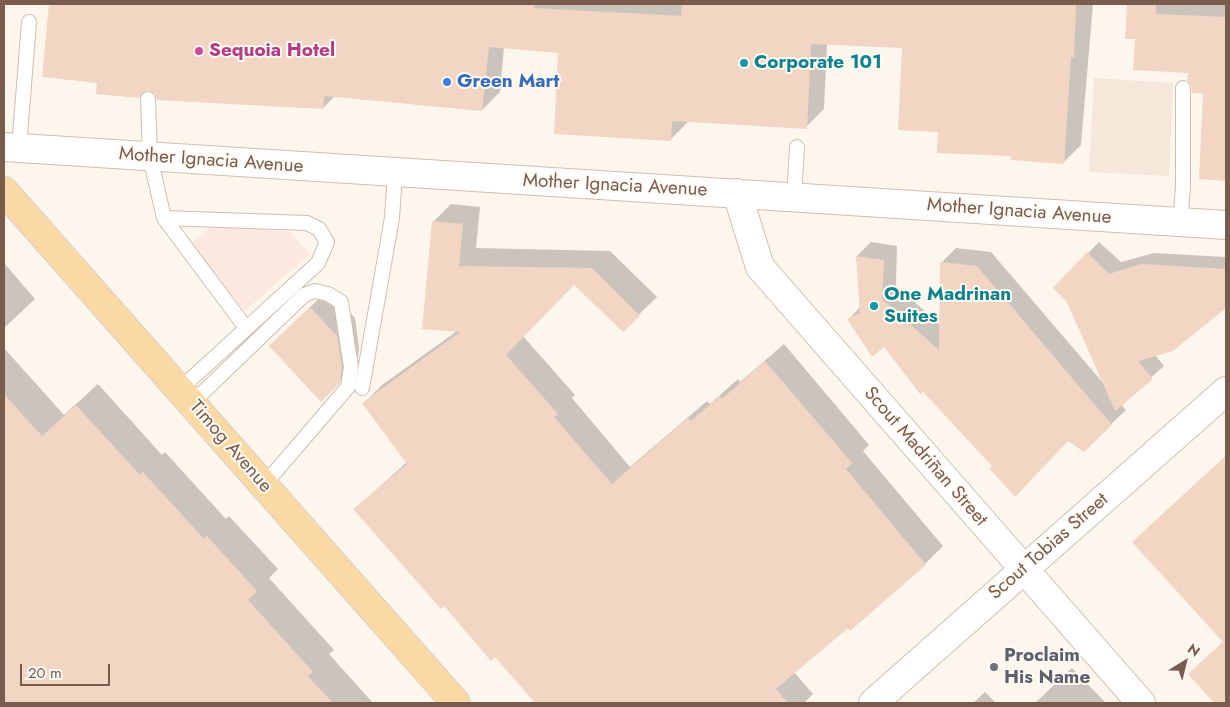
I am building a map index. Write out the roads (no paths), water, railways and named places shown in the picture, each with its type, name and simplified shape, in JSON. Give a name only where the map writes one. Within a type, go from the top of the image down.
[{"type":"main road","name":"Timog Avenue","points":[[4,190],[456,703]]},
{"type":"street","name":"Mother Ignacia Avenue","points":[[12,148],[396,174],[737,193],[1226,226]]},
{"type":"street","name":"Scout Madriñan Street","points":[[737,193],[760,267],[1141,703]]},
{"type":"street","name":"Scout Tobias Street","points":[[873,703],[1226,391]]},
{"type":"lane","points":[[12,148],[30,22]]},
{"type":"lane","points":[[1180,222],[1183,88]]},
{"type":"lane","points":[[148,99],[150,157],[164,218],[246,328]]},
{"type":"lane","points":[[794,197],[797,147]]},
{"type":"lane","points":[[362,388],[392,218],[396,174]]},
{"type":"lane","points":[[164,218],[307,223],[319,229],[327,242],[318,263],[246,328],[186,396]]},
{"type":"lane","points":[[186,396],[304,295],[315,291],[328,294],[341,302],[351,368],[348,387],[264,485]]},
{"type":"place","name":"Sequoia Hotel","points":[[199,51]]},
{"type":"place","name":"Corporate 101","points":[[744,63]]},
{"type":"place","name":"Green Mart","points":[[447,82]]},
{"type":"place","name":"One Madrinan Suites","points":[[874,306]]},
{"type":"place","name":"Proclaim His Name","points":[[994,667]]}]
